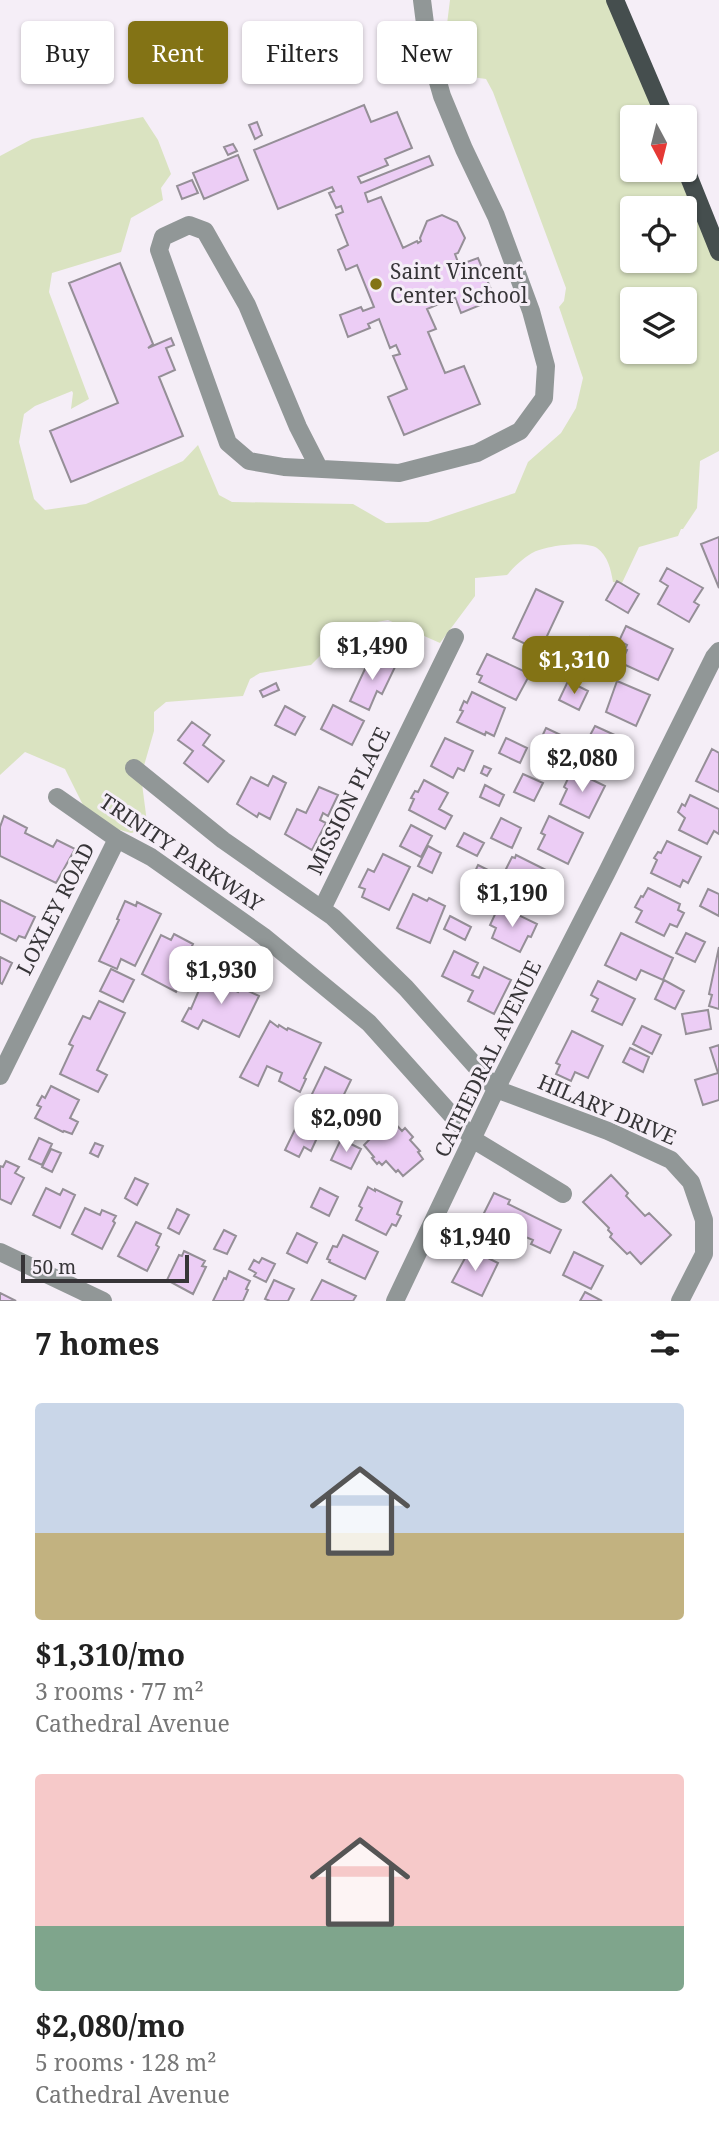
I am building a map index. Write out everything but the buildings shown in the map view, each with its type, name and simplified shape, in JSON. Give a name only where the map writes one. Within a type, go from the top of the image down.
[{"type":"main road","points":[[615,0],[660,105]]},
{"type":"main road","points":[[691,182],[719,252]]},
{"type":"street","points":[[319,468],[298,427],[247,305],[205,231],[189,225],[163,237],[159,250],[228,443],[249,461],[284,467],[399,473],[477,453],[520,431],[544,398],[546,366],[531,311],[496,216],[442,96],[428,47],[422,0]]},
{"type":"street","name":"MISSION PLACE","points":[[322,909],[454,637]]},
{"type":"street","name":"CATHEDRAL AVENUE","points":[[395,1301],[496,1089],[685,713],[719,651]]},
{"type":"street","points":[[134,768],[223,840],[322,909],[406,988],[496,1089]]},
{"type":"street","name":"TRINITY PARKWAY","points":[[57,797],[117,839],[151,857],[263,936],[369,1023],[474,1140],[563,1194]]},
{"type":"street","name":"LOXLEY ROAD","points":[[0,1076],[117,839]]},
{"type":"street","name":"HILARY DRIVE","points":[[496,1089],[608,1131],[671,1160],[691,1182],[704,1220],[704,1254],[680,1301]]},
{"type":"street","points":[[0,1252],[103,1301]]},
{"type":"green space","points":[[450,0],[616,0],[658,105],[620,105],[620,182],[689,182],[694,196],[620,196],[620,273],[697,273],[697,202],[719,257],[719,451],[700,461],[697,508],[683,529],[678,536],[639,547],[622,583],[613,582],[606,559],[597,548],[574,544],[538,550],[528,555],[507,575],[475,578],[475,596],[440,643],[388,620],[349,627],[311,665],[260,673],[250,679],[243,696],[166,702],[154,712],[154,731],[141,776],[148,830],[131,833],[113,828],[84,807],[65,769],[25,752],[0,775],[0,156],[32,139],[143,117],[158,140],[171,174],[161,188],[163,200],[131,218],[121,252],[52,273],[49,292],[89,399],[71,409],[72,391],[35,406],[24,414],[19,442],[34,499],[45,510],[86,504],[183,461],[198,445],[219,495],[232,502],[353,504],[386,523],[428,522],[515,493],[528,462],[561,433],[576,408],[583,378],[559,307],[564,301],[566,288],[486,79],[477,78],[477,21],[447,21]]},
{"type":"place","name":"Saint Vincent Center School","points":[[376,284]]}]
